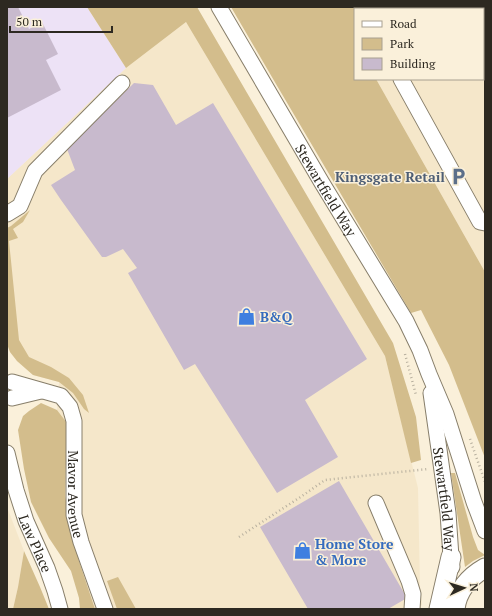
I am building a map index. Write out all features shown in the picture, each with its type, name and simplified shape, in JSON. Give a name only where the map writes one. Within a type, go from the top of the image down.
[{"type":"main road","points":[[439,609],[451,557]]},
{"type":"main road","points":[[456,604],[465,584],[485,568]]},
{"type":"street","name":"Stewartfield Way","points":[[219,7],[322,184],[406,321],[420,350],[446,414],[474,502],[485,531]]},
{"type":"street","points":[[402,80],[480,222],[485,223]]},
{"type":"street","points":[[7,214],[20,206],[35,171],[122,83]]},
{"type":"street","name":"Stewartfield Way","points":[[429,374],[448,505],[456,604]]},
{"type":"street","points":[[10,379],[14,387],[14,393],[10,400]]},
{"type":"street","name":"Mavor Avenue","points":[[10,379],[61,396],[70,407],[74,421],[74,515],[81,542],[105,609]]},
{"type":"street","points":[[10,400],[44,391]]},
{"type":"street","name":"Law Place","points":[[7,453],[16,490],[26,521],[56,591],[60,609]]},
{"type":"street","points":[[376,504],[409,581],[413,594],[412,609]]},
{"type":"path","points":[[239,538],[325,480],[428,469]]},
{"type":"shaded area","points":[[7,7],[87,7],[126,68],[7,179]]},
{"type":"shaded area","name":"Kingsgate Retail","points":[[485,7],[485,272],[377,80],[484,80],[484,8],[380,8]]},
{"type":"shaded area","points":[[186,22],[385,356],[418,488],[420,586],[422,604],[420,609],[95,609],[79,561],[65,496],[67,423],[57,410],[59,382],[33,375],[17,361],[10,352],[7,344],[7,179],[126,68]]},
{"type":"shaded area","points":[[7,507],[24,551],[13,609],[7,609]]},
{"type":"green space","points":[[87,7],[197,7],[393,343],[416,417],[421,460],[411,463],[385,356],[186,22],[126,68]]},
{"type":"green space","points":[[231,7],[381,7],[354,8],[354,80],[377,80],[485,272],[485,458],[449,365],[421,310],[411,313]]},
{"type":"green space","points":[[30,210],[23,222],[13,229],[18,238],[9,241],[19,340],[29,357],[51,367],[69,378],[83,395],[89,413],[84,409],[73,393],[59,382],[33,375],[17,361],[10,352],[7,344],[7,228]]},
{"type":"green space","points":[[41,403],[57,410],[67,423],[65,496],[79,561],[95,609],[80,609],[79,598],[71,571],[49,538],[31,502],[18,430],[23,416]]},
{"type":"green space","points":[[451,473],[455,473],[478,550],[485,555],[465,567]]},
{"type":"green space","points":[[24,551],[40,587],[49,609],[13,609]]},
{"type":"green space","points":[[118,577],[136,609],[117,609],[107,581]]},
{"type":"building","points":[[7,7],[18,7],[29,29],[42,22],[58,54],[46,60],[61,90],[7,118]]},
{"type":"building","name":"B&Q","points":[[134,83],[153,85],[176,125],[213,103],[367,359],[305,400],[338,457],[277,493],[195,364],[184,370],[128,273],[137,268],[123,249],[106,257],[102,257],[51,185],[75,170],[67,149]]},
{"type":"building","points":[[339,481],[407,598],[388,609],[308,609],[260,527]]},
{"type":"place","name":"Kingsgate Retail","points":[[458,176]]},
{"type":"place","name":"B&Q","points":[[247,316]]},
{"type":"place","name":"Home Store & More","points":[[302,551]]}]
